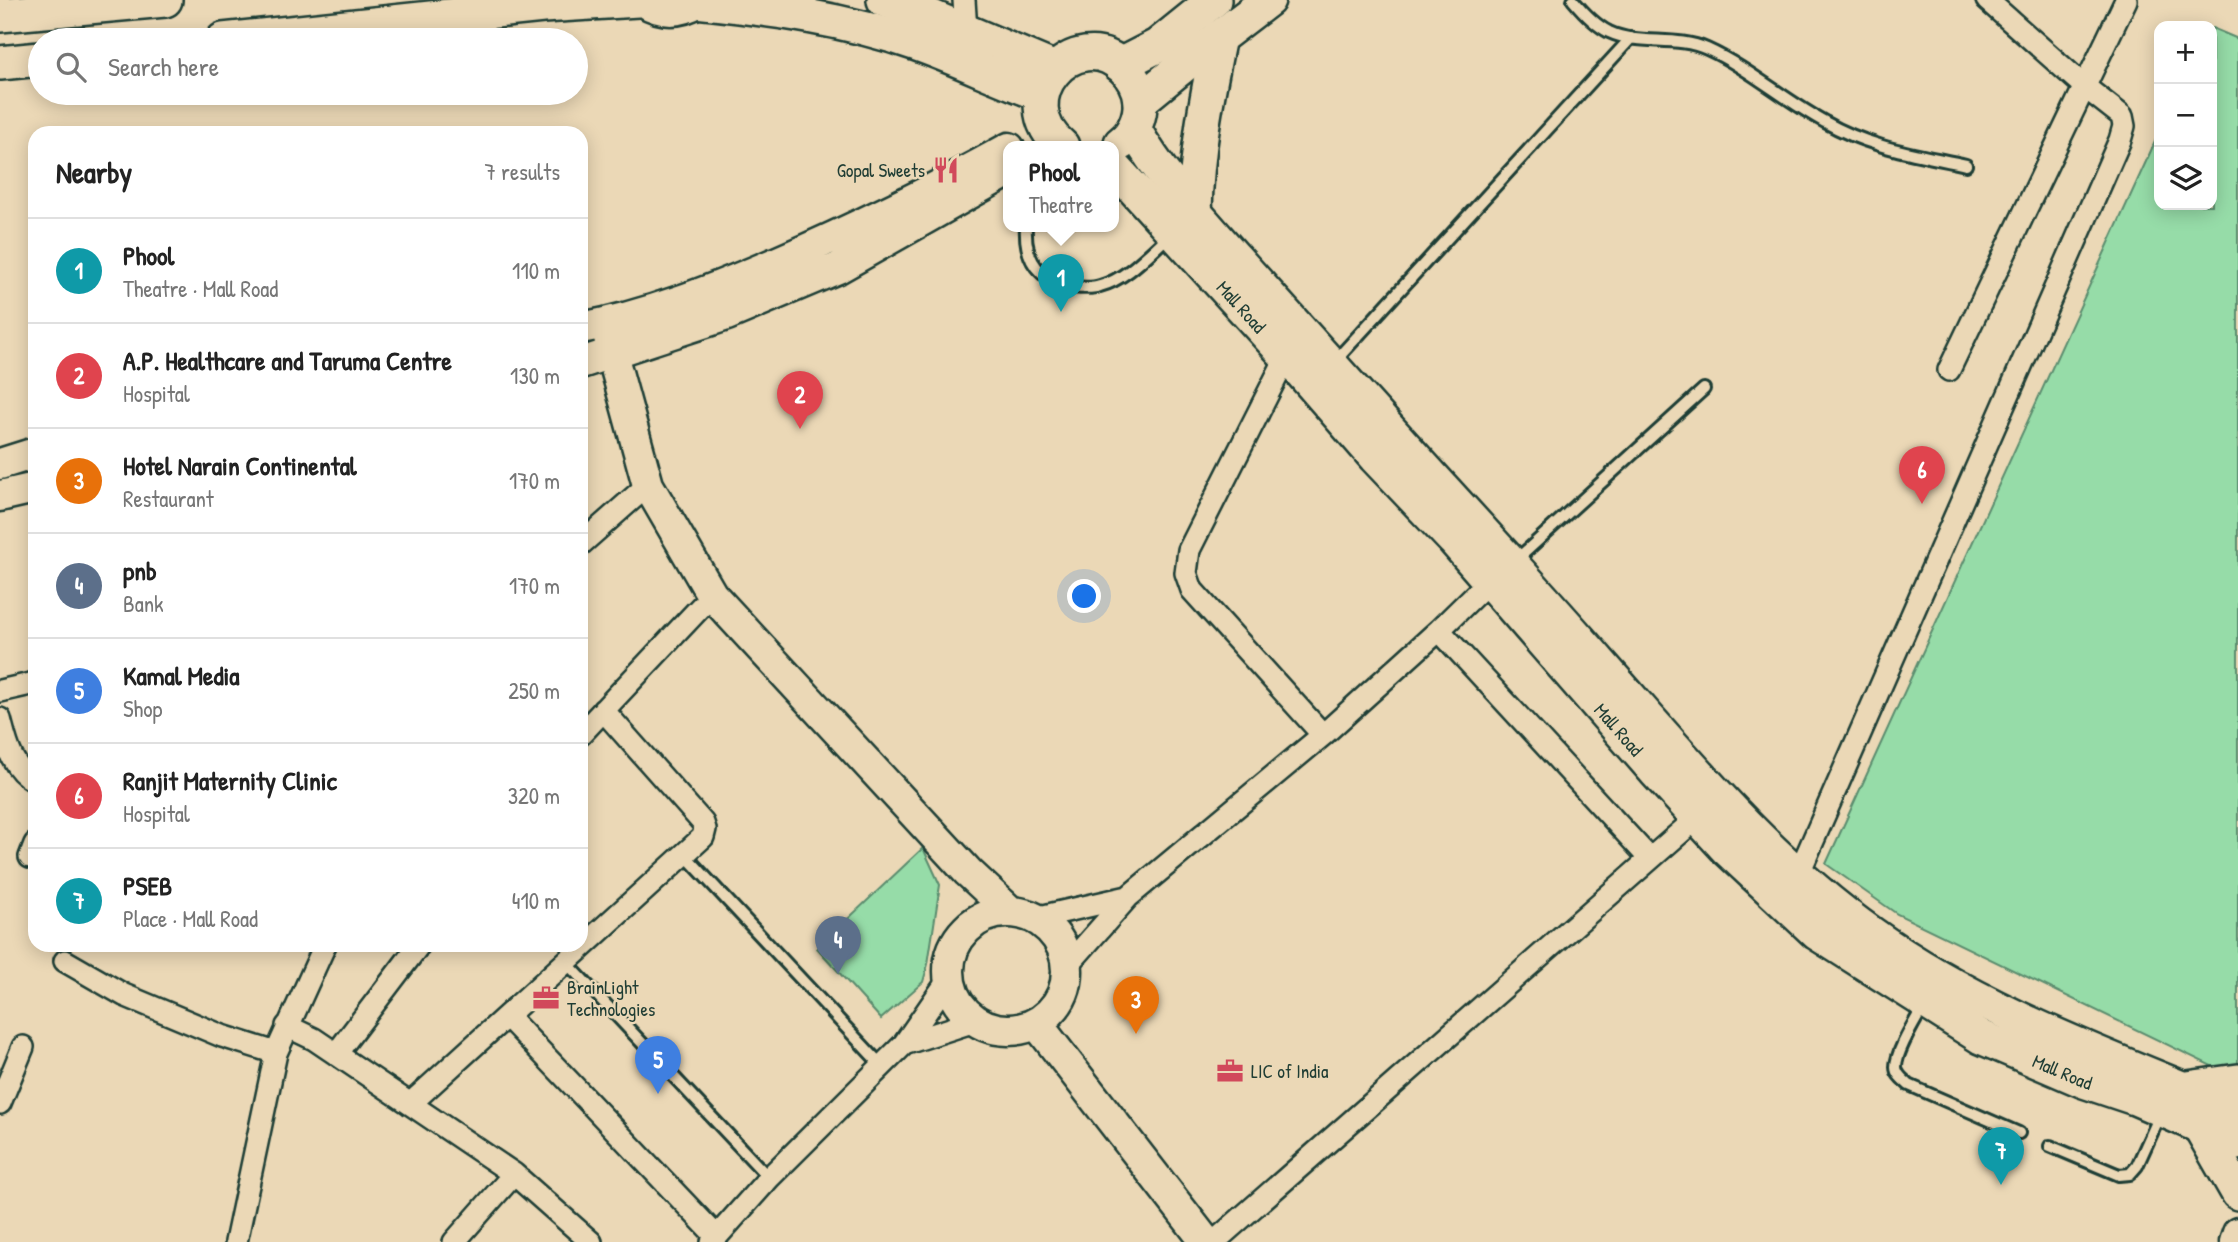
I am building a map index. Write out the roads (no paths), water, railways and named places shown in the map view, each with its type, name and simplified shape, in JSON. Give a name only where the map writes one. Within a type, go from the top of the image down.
[{"type":"main road","points":[[0,15],[165,0]]},
{"type":"main road","points":[[336,28],[543,6],[638,0]]},
{"type":"main road","points":[[644,0],[664,8],[686,6],[697,1],[808,15],[877,32],[919,45],[1053,120]]},
{"type":"main road","points":[[884,0],[965,16],[1053,120]]},
{"type":"main road","points":[[1053,120],[1073,58],[1094,55],[1108,58],[1120,65],[1157,46],[1214,0]]},
{"type":"main road","points":[[1129,126],[1219,37],[1268,0]]},
{"type":"main road","points":[[1185,222],[1196,179],[1202,120],[1219,37]]},
{"type":"main road","points":[[0,63],[28,60]]},
{"type":"main road","name":"Mall Road","points":[[1120,65],[1137,87],[1129,126],[1185,222],[1287,356],[1375,457],[1454,540],[1500,572],[1798,875],[1830,904],[1875,937],[1950,984],[2063,1037],[2174,1099],[2199,1125],[2238,1143]]},
{"type":"main road","name":"Mall Road","points":[[1119,171],[1185,222],[1331,366],[1698,817],[1727,849],[1818,933],[1981,1037],[2084,1081],[2238,1111]]},
{"type":"main road","points":[[2174,1099],[2238,1081]]},
{"type":"main road","points":[[2199,1125],[2238,1194]]},
{"type":"street","points":[[1949,370],[2126,0]]},
{"type":"street","points":[[1798,875],[2124,126],[2122,116],[2085,87],[1992,2]]},
{"type":"street","points":[[1020,141],[1053,120]]},
{"type":"street","points":[[1003,151],[895,209],[714,289],[594,326],[612,354],[648,485],[712,595],[968,873],[1023,915],[1052,931],[1062,946],[1067,966],[1064,992],[1054,1010],[1037,1024],[1017,1030],[994,1029],[975,1021],[961,1009],[949,979],[950,959],[960,936],[979,919],[999,912],[1023,915],[1128,897]]},
{"type":"street","points":[[588,361],[727,315],[838,268],[1003,174]]},
{"type":"street","points":[[1287,356],[1189,550],[1186,573],[1192,590],[1322,735]]},
{"type":"street","points":[[0,464],[28,455]]},
{"type":"street","points":[[588,538],[648,485]]},
{"type":"street","points":[[0,496],[28,490]]},
{"type":"street","points":[[1067,966],[1128,897],[1322,735],[1500,572]]},
{"type":"street","points":[[588,726],[712,595]]},
{"type":"street","points":[[1439,630],[1650,859]]},
{"type":"street","points":[[0,691],[28,684]]},
{"type":"street","points":[[588,942],[685,855],[703,837],[705,829],[703,823],[603,710]]},
{"type":"street","points":[[0,719],[9,754],[28,775]]},
{"type":"street","points":[[1214,1242],[1698,817]]},
{"type":"street","points":[[968,873],[979,919]]},
{"type":"street","points":[[236,1242],[276,1053],[323,952]]},
{"type":"street","points":[[336,1054],[414,952]]},
{"type":"street","points":[[410,1104],[577,952]]},
{"type":"street","points":[[65,961],[124,995],[222,1036],[276,1053]]},
{"type":"street","points":[[507,1016],[714,1239],[769,1178],[904,1044],[949,979]]},
{"type":"street","points":[[904,1044],[975,1021]]},
{"type":"street","points":[[1037,1024],[1206,1242]]},
{"type":"street","points":[[287,1027],[314,1039],[514,1174],[591,1242]]},
{"type":"street","points":[[0,1103],[23,1047]]},
{"type":"street","points":[[454,1242],[514,1174]]},
{"type":"street","points":[[2235,1242],[2238,1233]]},
{"type":"lane","points":[[1573,0],[1584,13],[1608,31],[1631,38],[1662,39],[1706,48],[1825,122],[1856,137],[1883,148],[1966,165]]},
{"type":"lane","points":[[1331,366],[1631,38]]},
{"type":"lane","points":[[1026,232],[1028,250],[1035,267],[1049,280],[1084,288],[1101,286],[1128,273],[1185,222]]},
{"type":"lane","points":[[1500,572],[1704,389]]},
{"type":"lane","points":[[685,855],[882,1066]]},
{"type":"lane","points":[[566,962],[769,1178]]},
{"type":"lane","points":[[1925,1003],[1902,1049],[1896,1067],[1899,1076],[1909,1085],[2019,1133]]},
{"type":"lane","points":[[2050,1146],[2119,1175],[2130,1174],[2174,1099]]},
{"type":"place","name":"Gopal Sweets","points":[[946,170]]},
{"type":"place","name":"Phool","points":[[1061,312]]},
{"type":"place","name":"A.P. Healthcare and Taruma Centre","points":[[800,429]]},
{"type":"place","name":"Ranjit Maternity Clinic","points":[[1922,504]]},
{"type":"place","name":"pnb","points":[[838,974]]},
{"type":"place","name":"BrainLight Technologies","points":[[546,998]]},
{"type":"place","name":"Hotel Narain Continental","points":[[1136,1034]]},
{"type":"place","name":"LIC of India","points":[[1230,1071]]},
{"type":"place","name":"Kamal Media","points":[[658,1094]]},
{"type":"place","name":"PSEB","points":[[2001,1185]]}]
